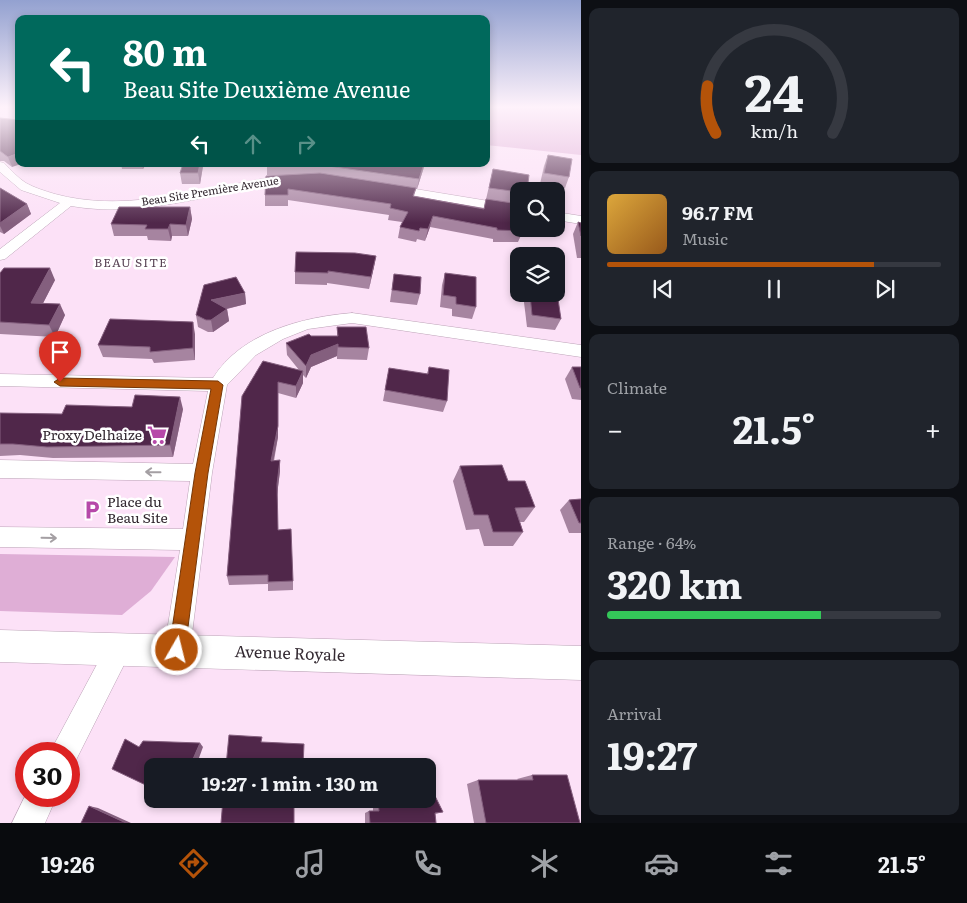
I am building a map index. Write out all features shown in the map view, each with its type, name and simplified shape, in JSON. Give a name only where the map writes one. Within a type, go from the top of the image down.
[{"type":"street","name":"Beau Site Première Avenue","points":[[0,165],[16,181],[24,186],[66,203],[120,205],[155,202],[265,180],[300,179]]},
{"type":"street","points":[[378,187],[510,209]]},
{"type":"street","points":[[0,256],[66,203]]},
{"type":"street","points":[[565,217],[581,220]]},
{"type":"street","points":[[177,650],[202,473],[218,385],[222,377],[246,354],[269,338],[300,325],[323,320],[352,318],[581,351]]},
{"type":"street","points":[[0,380],[218,385]]},
{"type":"street","points":[[0,469],[202,473]]},
{"type":"street","points":[[0,536],[192,540]]},
{"type":"street","name":"Avenue Royale","points":[[0,646],[581,663]]},
{"type":"street","points":[[70,742],[119,649]]},
{"type":"street","points":[[28,823],[36,807]]},
{"type":"shaded area","points":[[499,146],[581,146],[581,155]]},
{"type":"shaded area","points":[[0,554],[175,557],[151,591],[122,615],[0,611]]},
{"type":"building","points":[[0,146],[15,146],[15,154],[8,157],[0,151]]},
{"type":"building","points":[[548,155],[572,159],[569,177],[544,173]]},
{"type":"building","points":[[182,167],[199,167],[198,173],[180,173]]},
{"type":"building","points":[[335,167],[423,167],[419,179]]},
{"type":"building","points":[[493,169],[529,175],[528,182],[510,182],[510,191],[489,188]]},
{"type":"building","points":[[320,173],[416,188],[413,196],[484,209],[486,199],[510,203],[510,230],[497,230],[497,228],[433,216],[428,229],[420,228],[419,231],[400,227],[408,212],[390,208],[391,204],[288,189],[288,195],[265,195],[266,176]]},
{"type":"building","points":[[0,188],[27,204],[0,223]]},
{"type":"building","points":[[119,207],[190,207],[186,225],[170,224],[168,229],[145,229],[147,225],[111,224]]},
{"type":"building","points":[[578,222],[581,223],[581,236]]},
{"type":"building","points":[[296,252],[355,253],[376,256],[371,277],[328,271],[328,273],[295,272]]},
{"type":"building","points":[[4,268],[50,268],[31,303],[60,304],[49,325],[0,322],[0,273]]},
{"type":"building","points":[[445,273],[476,277],[476,307],[456,304],[456,297],[443,295]]},
{"type":"building","points":[[394,274],[421,277],[420,294],[392,290]]},
{"type":"building","points":[[236,277],[245,293],[211,300],[227,309],[211,320],[206,320],[196,315],[204,285]]},
{"type":"building","points":[[531,302],[558,302],[561,319],[532,315]]},
{"type":"building","points":[[110,319],[193,322],[193,348],[150,352],[150,347],[98,345]]},
{"type":"building","points":[[337,327],[366,327],[369,348],[338,347],[338,344],[311,355],[306,366],[286,343],[309,334],[311,336],[338,336]]},
{"type":"building","points":[[263,361],[303,371],[296,386],[278,382],[278,426],[271,461],[280,460],[277,484],[278,530],[291,529],[293,581],[268,582],[268,575],[227,576],[242,396]]},
{"type":"building","points":[[429,367],[449,370],[447,401],[385,390],[389,368],[428,374]]},
{"type":"building","points":[[572,367],[581,367],[581,388],[580,388]]},
{"type":"building","points":[[135,395],[180,397],[170,445],[47,447],[0,444],[0,413],[62,414],[66,405],[132,407]]},
{"type":"building","points":[[502,465],[508,481],[525,481],[535,507],[515,508],[523,532],[493,532],[488,515],[474,515],[460,466]]},
{"type":"building","points":[[581,499],[581,523],[579,523],[569,500]]},
{"type":"building","points":[[229,735],[262,737],[261,742],[304,744],[303,758],[227,758]]},
{"type":"building","points":[[125,739],[139,747],[143,741],[200,743],[193,758],[144,758],[144,784],[112,769]]},
{"type":"building","points":[[532,775],[567,775],[580,823],[486,823],[478,780],[533,780]]},
{"type":"building","points":[[436,798],[443,812],[435,813],[436,823],[370,823],[369,811],[379,811],[379,808],[436,808]]},
{"type":"building","points":[[89,806],[126,823],[81,823]]},
{"type":"building","points":[[222,808],[294,808],[294,823],[221,823]]},
{"type":"place","name":"Proxy Delhaize","points":[[157,435]]},
{"type":"place","name":"Place du Beau Site","points":[[92,510]]},
{"type":"district","name":"BEAU SITE","points":[[131,263]]},
{"type":"route","points":[[60,382],[218,385],[202,473],[177,650]]}]
